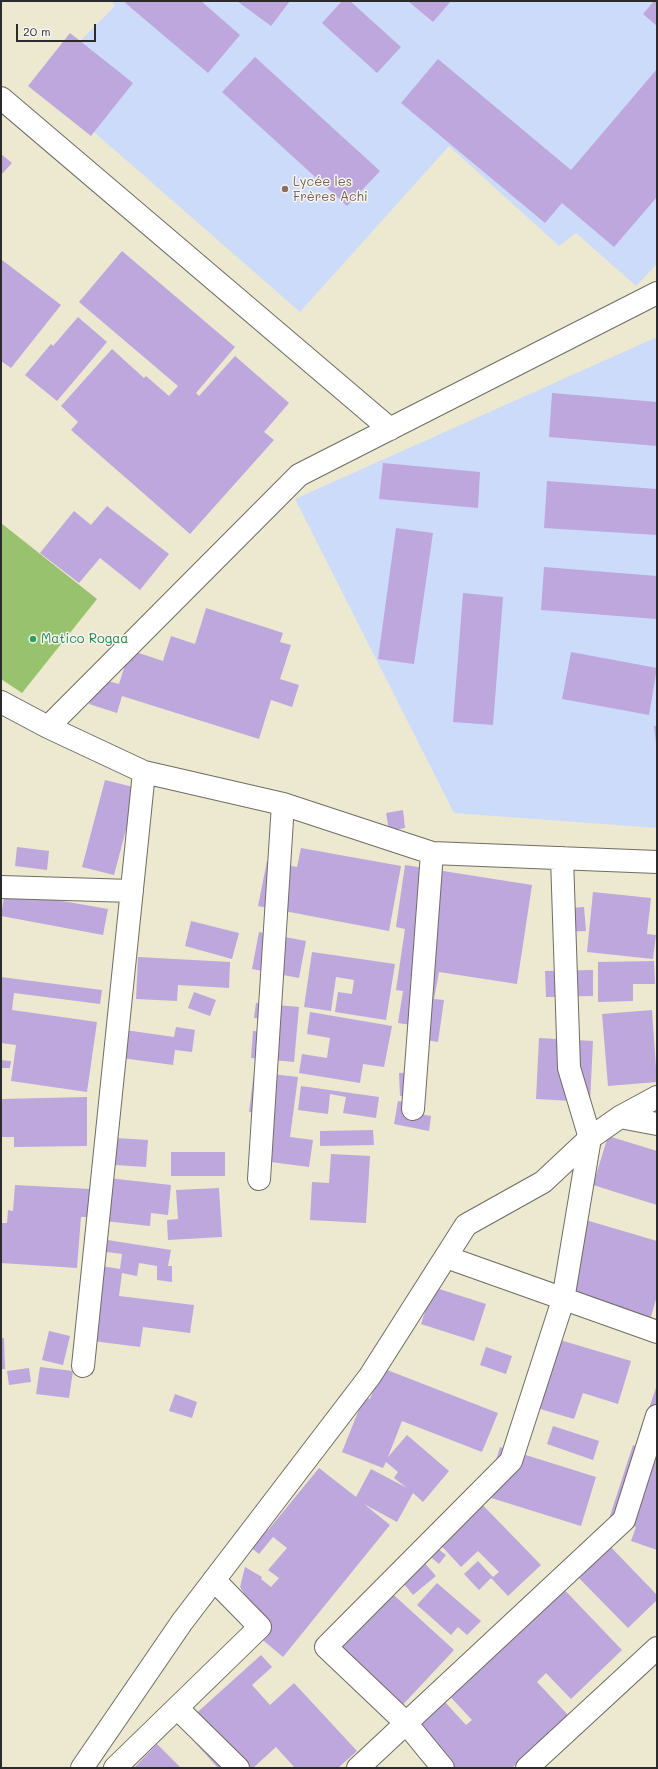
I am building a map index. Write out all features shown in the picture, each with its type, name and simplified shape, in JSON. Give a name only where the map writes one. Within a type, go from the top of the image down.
[{"type":"street","points":[[1,98],[390,429]]},
{"type":"street","points":[[48,727],[299,475],[656,293]]},
{"type":"street","points":[[1,702],[48,727],[144,772],[283,804],[432,853],[657,862]]},
{"type":"street","points":[[82,1366],[144,772]]},
{"type":"street","points":[[259,1179],[283,804]]},
{"type":"street","points":[[413,1109],[432,853]]},
{"type":"street","points":[[443,1768],[406,1723],[326,1647],[511,1461],[563,1300],[590,1138],[569,1068],[562,858]]},
{"type":"street","points":[[1,887],[132,891]]},
{"type":"street","points":[[82,1768],[182,1622],[370,1376],[466,1225],[543,1182],[590,1138],[620,1117],[657,1097]]},
{"type":"street","points":[[620,1117],[657,1124]]},
{"type":"street","points":[[446,1257],[563,1300],[657,1332]]},
{"type":"street","points":[[358,1768],[624,1520],[657,1416]]},
{"type":"street","points":[[115,1768],[260,1627],[214,1580]]},
{"type":"street","points":[[527,1768],[657,1648]]},
{"type":"street","points":[[177,1708],[238,1768]]},
{"type":"shaded area","name":"Lycée les Frères Achi","points":[[111,1],[657,1],[657,264],[636,286],[576,233],[559,246],[449,146],[300,312],[38,83],[115,6]]},
{"type":"shaded area","points":[[657,337],[657,828],[454,813],[295,499]]},
{"type":"green space","name":"Matico Rogaa","points":[[1,523],[97,599],[22,693],[1,679]]},
{"type":"building","points":[[123,1],[201,1],[240,35],[208,73]]},
{"type":"building","points":[[237,1],[290,1],[271,26]]},
{"type":"building","points":[[342,1],[350,1],[401,47],[377,73],[322,23]]},
{"type":"building","points":[[408,1],[451,1],[433,22]]},
{"type":"building","points":[[654,1],[657,1],[657,26],[643,14]]},
{"type":"building","points":[[70,33],[133,83],[91,136],[28,86]]},
{"type":"building","points":[[255,57],[380,171],[347,206],[222,92]]},
{"type":"building","points":[[438,59],[571,170],[657,69],[657,197],[614,247],[562,203],[545,223],[401,103]]},
{"type":"building","points":[[1,154],[12,163],[1,175]]},
{"type":"building","points":[[122,251],[235,347],[196,393],[199,396],[235,356],[289,403],[264,432],[274,440],[190,534],[71,430],[78,422],[61,406],[112,349],[144,378],[146,376],[169,396],[178,386],[79,302]]},
{"type":"building","points":[[2,260],[61,305],[11,368],[1,361]]},
{"type":"building","points":[[78,317],[107,342],[57,401],[25,375],[51,344],[53,346]]},
{"type":"building","points":[[552,393],[657,402],[657,446],[549,437]]},
{"type":"building","points":[[383,463],[480,472],[478,508],[379,499]]},
{"type":"building","points":[[547,481],[657,489],[657,535],[544,528]]},
{"type":"building","points":[[107,506],[169,554],[140,590],[100,558],[79,583],[40,553],[74,511],[91,525]]},
{"type":"building","points":[[396,528],[433,533],[414,664],[378,659]]},
{"type":"building","points":[[544,567],[657,576],[656,619],[541,610]]},
{"type":"building","points":[[463,593],[503,597],[493,725],[453,722]]},
{"type":"building","points":[[206,608],[283,633],[280,642],[291,645],[280,679],[299,685],[292,707],[271,700],[259,739],[122,696],[117,713],[89,704],[97,678],[119,684],[130,650],[163,661],[171,636],[195,644]]},
{"type":"building","points":[[571,652],[657,668],[649,715],[562,699]]},
{"type":"building","points":[[654,726],[657,726],[657,744],[656,744]]},
{"type":"building","points":[[105,780],[137,788],[114,875],[82,867]]},
{"type":"building","points":[[403,810],[405,828],[389,831],[386,813]]},
{"type":"building","points":[[17,847],[49,851],[47,870],[15,866]]},
{"type":"building","points":[[301,848],[401,866],[389,931],[258,906],[267,861],[297,867]]},
{"type":"building","points":[[405,865],[532,885],[517,984],[439,972],[434,999],[444,1000],[438,1042],[415,1038],[418,1026],[398,1023],[403,991],[396,990],[405,929],[396,927]]},
{"type":"building","points":[[5,891],[108,909],[103,935],[1,916]]},
{"type":"building","points":[[593,892],[651,898],[647,934],[656,935],[653,959],[587,952]]},
{"type":"building","points":[[584,907],[586,931],[558,932],[557,909]]},
{"type":"building","points":[[191,921],[239,933],[232,959],[185,946]]},
{"type":"building","points":[[259,932],[306,941],[299,978],[252,969]]},
{"type":"building","points":[[312,952],[395,964],[386,1020],[335,1012],[338,992],[352,994],[354,980],[336,977],[331,1011],[304,1007]]},
{"type":"building","points":[[138,957],[230,962],[229,988],[178,985],[177,1001],[136,999]]},
{"type":"building","points":[[654,961],[655,984],[633,984],[633,1001],[598,1002],[598,962]]},
{"type":"building","points":[[593,970],[593,996],[546,997],[545,971]]},
{"type":"building","points":[[1,977],[102,990],[100,1004],[14,993],[12,1010],[97,1022],[87,1092],[11,1081],[16,1045],[1,1043]]},
{"type":"building","points":[[194,992],[216,1000],[210,1016],[188,1008]]},
{"type":"building","points":[[256,1003],[299,1007],[294,1062],[251,1058],[253,1031],[275,1032],[276,1020],[254,1018]]},
{"type":"building","points":[[652,1010],[657,1082],[608,1086],[602,1014]]},
{"type":"building","points":[[310,1012],[392,1026],[384,1067],[363,1064],[360,1083],[299,1073],[302,1054],[327,1058],[330,1038],[307,1034]]},
{"type":"building","points":[[176,1027],[195,1030],[192,1052],[175,1050],[173,1065],[122,1058],[125,1030],[174,1037]]},
{"type":"building","points":[[539,1038],[593,1041],[590,1102],[536,1099]]},
{"type":"building","points":[[1,1060],[11,1061],[10,1068],[1,1068]]},
{"type":"building","points":[[254,1072],[298,1077],[290,1137],[313,1140],[309,1167],[263,1161],[266,1141],[250,1139],[253,1112],[249,1112]]},
{"type":"building","points":[[422,1072],[423,1096],[400,1096],[399,1073]]},
{"type":"building","points":[[301,1086],[379,1097],[376,1118],[343,1113],[346,1097],[330,1094],[328,1114],[298,1110]]},
{"type":"building","points":[[87,1097],[87,1146],[14,1147],[14,1137],[1,1137],[1,1099]]},
{"type":"building","points":[[398,1101],[421,1105],[419,1114],[431,1116],[429,1131],[394,1124]]},
{"type":"building","points":[[373,1130],[374,1145],[320,1146],[320,1131]]},
{"type":"building","points":[[608,1136],[657,1151],[657,1205],[593,1185]]},
{"type":"building","points":[[116,1138],[148,1140],[146,1167],[115,1165]]},
{"type":"building","points":[[171,1152],[225,1152],[225,1176],[171,1176]]},
{"type":"building","points":[[331,1154],[370,1156],[366,1223],[310,1220],[312,1182],[329,1183]]},
{"type":"building","points":[[108,1178],[171,1185],[168,1215],[151,1213],[150,1226],[104,1221]]},
{"type":"building","points":[[15,1185],[91,1189],[89,1217],[81,1217],[77,1268],[1,1263],[1,1223],[7,1223],[8,1210],[13,1211]]},
{"type":"building","points":[[219,1188],[222,1237],[168,1240],[167,1220],[178,1219],[176,1190]]},
{"type":"building","points":[[579,1218],[657,1241],[657,1296],[646,1334],[566,1311]]},
{"type":"building","points":[[101,1239],[171,1250],[168,1266],[172,1266],[172,1282],[157,1280],[157,1266],[139,1263],[137,1276],[122,1273],[119,1296],[194,1305],[190,1333],[143,1327],[140,1347],[93,1341],[102,1266],[120,1269],[122,1254],[99,1251]]},
{"type":"building","points":[[433,1287],[486,1304],[474,1341],[421,1324]]},
{"type":"building","points":[[49,1331],[70,1336],[63,1365],[42,1360]]},
{"type":"building","points":[[1,1338],[4,1338],[5,1369],[1,1369]]},
{"type":"building","points":[[553,1338],[631,1361],[618,1404],[583,1393],[574,1419],[530,1406]]},
{"type":"building","points":[[486,1347],[512,1356],[506,1374],[480,1365]]},
{"type":"building","points":[[40,1367],[73,1371],[69,1398],[36,1394]]},
{"type":"building","points":[[29,1368],[31,1382],[9,1385],[7,1371]]},
{"type":"building","points":[[382,1368],[498,1413],[482,1452],[402,1421],[388,1457],[407,1435],[449,1471],[423,1502],[413,1493],[397,1522],[364,1504],[390,1525],[283,1657],[258,1636],[265,1628],[240,1587],[245,1567],[262,1577],[261,1579],[271,1587],[279,1578],[268,1570],[287,1548],[273,1537],[259,1554],[249,1546],[269,1529],[319,1468],[356,1497],[371,1469],[407,1488],[394,1478],[398,1472],[386,1462],[383,1468],[342,1452],[364,1397],[370,1399]]},
{"type":"building","points":[[657,1385],[657,1420],[646,1417]]},
{"type":"building","points":[[175,1394],[197,1402],[192,1418],[169,1411]]},
{"type":"building","points":[[553,1426],[599,1441],[593,1460],[547,1444]]},
{"type":"building","points":[[633,1445],[657,1453],[657,1550],[631,1541],[636,1527],[609,1519]]},
{"type":"building","points":[[500,1447],[596,1477],[581,1526],[485,1496]]},
{"type":"building","points":[[470,1492],[541,1565],[508,1596],[491,1578],[479,1590],[464,1574],[478,1561],[493,1577],[499,1572],[478,1551],[461,1567],[436,1540]]},
{"type":"building","points":[[604,1540],[657,1595],[657,1600],[628,1628],[572,1571]]},
{"type":"building","points":[[429,1542],[446,1555],[439,1564],[422,1550]]},
{"type":"building","points":[[422,1560],[436,1576],[413,1595],[400,1579]]},
{"type":"building","points":[[555,1580],[622,1650],[571,1699],[546,1673],[537,1682],[568,1715],[512,1768],[445,1768],[419,1725],[444,1701],[466,1725],[472,1720],[443,1689]]},
{"type":"building","points":[[437,1583],[481,1621],[467,1635],[458,1627],[451,1635],[417,1605]]},
{"type":"building","points":[[385,1587],[454,1650],[398,1710],[329,1649]]},
{"type":"building","points":[[261,1655],[272,1667],[252,1685],[270,1705],[294,1683],[357,1751],[338,1768],[295,1768],[276,1747],[253,1768],[218,1768],[181,1727]]},
{"type":"building","points":[[157,1744],[181,1768],[134,1768]]},
{"type":"place","name":"Lycée les Frères Achi","points":[[285,189]]},
{"type":"place","name":"Matico Rogaa","points":[[33,639]]}]
